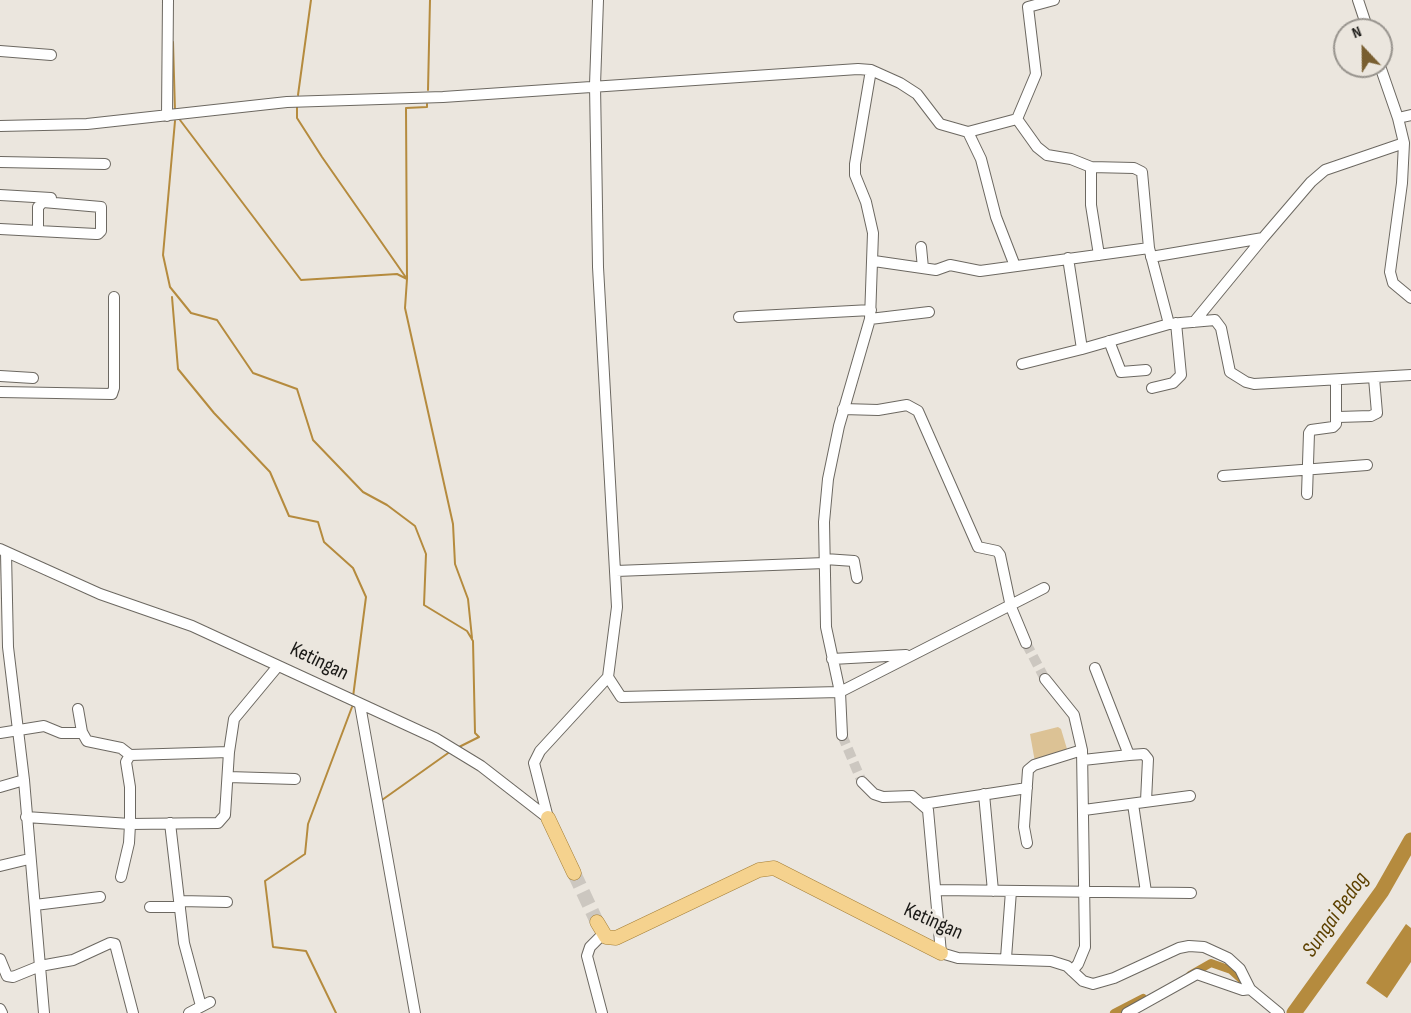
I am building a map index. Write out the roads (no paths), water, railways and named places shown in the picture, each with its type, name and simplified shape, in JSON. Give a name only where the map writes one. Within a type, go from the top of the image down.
[{"type":"main road","name":"Ketingan","points":[[548,818],[574,873]]},
{"type":"main road","name":"Ketingan","points":[[600,928],[610,938],[621,936],[759,870],[774,868],[941,952]]},
{"type":"street","points":[[167,116],[168,0]]},
{"type":"street","points":[[548,818],[534,766],[537,755],[608,677],[617,607],[598,267],[595,85],[598,0]]},
{"type":"street","points":[[1017,119],[1036,74],[1027,4],[1054,0]]},
{"type":"street","points":[[1358,0],[1364,18]]},
{"type":"street","points":[[0,51],[51,55]]},
{"type":"street","points":[[0,126],[87,124],[287,102],[443,97],[595,85],[871,70],[917,94],[940,124],[968,132],[1017,119]]},
{"type":"street","points":[[842,735],[840,692],[826,627],[825,561],[828,479],[843,409],[871,314],[874,261],[871,219],[855,175],[871,70]]},
{"type":"street","points":[[1384,78],[1398,117],[1404,143],[1402,183],[1390,272],[1393,282],[1411,298]]},
{"type":"street","points":[[1398,117],[1411,115]]},
{"type":"street","points":[[1017,119],[1043,153],[1071,159],[1090,167],[1134,168],[1142,172],[1150,252],[1172,324],[1181,375],[1173,383],[1152,388]]},
{"type":"street","points":[[968,132],[981,159],[996,217],[1016,266]]},
{"type":"street","points":[[1194,322],[1311,182],[1325,170],[1404,143]]},
{"type":"street","points":[[0,162],[105,164]]},
{"type":"street","points":[[1090,167],[1091,205],[1099,255]]},
{"type":"street","points":[[0,195],[101,201]]},
{"type":"street","points":[[0,229],[38,231],[98,234],[101,231],[101,207],[43,202],[38,207],[38,231]]},
{"type":"street","points":[[874,261],[936,270],[950,265],[980,271],[1068,258],[1150,252],[1263,238]]},
{"type":"street","points":[[921,247],[923,268]]},
{"type":"street","points":[[1068,258],[1082,349]]},
{"type":"street","points":[[0,392],[112,394],[114,388],[114,297]]},
{"type":"street","points":[[739,317],[929,312]]},
{"type":"street","points":[[1022,364],[1172,324],[1218,322],[1230,372],[1246,382],[1254,384],[1411,375]]},
{"type":"street","points":[[1109,341],[1121,372],[1146,370]]},
{"type":"street","points":[[0,376],[33,378]]},
{"type":"street","points":[[1338,417],[1371,416],[1377,413],[1374,378]]},
{"type":"street","points":[[1307,494],[1310,432],[1333,427],[1338,417],[1336,380]]},
{"type":"street","points":[[843,409],[878,410],[907,405],[918,411],[978,547],[997,551],[1000,555],[1011,607],[1026,643]]},
{"type":"street","points":[[1222,476],[1366,465]]},
{"type":"street","points":[[3,551],[4,635],[24,780],[44,1013]]},
{"type":"street","name":"Ketingan","points":[[3,551],[100,594],[192,627],[435,738],[464,754],[548,818]]},
{"type":"street","points":[[616,571],[854,561],[857,578]]},
{"type":"street","points":[[608,677],[621,697],[840,692],[909,654],[1011,607],[1044,588]]},
{"type":"street","points":[[832,659],[909,654]]},
{"type":"street","points":[[26,817],[130,824],[218,823],[225,815],[229,752],[234,719],[278,666]]},
{"type":"street","points":[[1095,669],[1130,755]]},
{"type":"street","points":[[1045,679],[1074,716],[1083,755],[1085,947],[1078,964],[1072,971]]},
{"type":"street","points":[[360,705],[415,1013]]},
{"type":"street","points":[[78,709],[82,733],[89,743],[112,746],[130,755],[229,752]]},
{"type":"street","points":[[0,733],[17,728],[44,726],[61,733],[82,733]]},
{"type":"street","points":[[1027,843],[1024,827],[1030,767],[1083,755],[1144,754],[1148,759],[1146,801]]},
{"type":"street","points":[[121,877],[128,850],[130,824],[130,787],[126,762],[130,755]]},
{"type":"street","points":[[228,777],[295,779]]},
{"type":"street","points":[[0,787],[24,780]]},
{"type":"street","points":[[862,782],[874,794],[883,797],[912,796],[923,804],[930,817],[941,952]]},
{"type":"street","points":[[923,804],[1027,788]]},
{"type":"street","points":[[984,794],[993,891]]},
{"type":"street","points":[[1084,810],[1190,796]]},
{"type":"street","points":[[1133,804],[1146,892]]},
{"type":"street","points":[[170,823],[184,943],[205,1004],[189,1013]]},
{"type":"street","points":[[0,866],[29,859]]},
{"type":"street","points":[[937,891],[1191,893]]},
{"type":"street","points":[[1006,958],[1011,891]]},
{"type":"street","points":[[35,904],[100,897]]},
{"type":"street","points":[[150,907],[226,902]]},
{"type":"street","points":[[600,928],[587,956],[602,1013]]},
{"type":"street","points":[[0,959],[9,977],[40,966],[73,960],[110,943],[116,944],[133,1013]]},
{"type":"street","name":"Ketingan","points":[[941,952],[958,958],[1051,961],[1063,964],[1083,981],[1100,983],[1179,948],[1196,946],[1213,950],[1228,958],[1240,969],[1252,991]]},
{"type":"street","points":[[1127,1013],[1197,974],[1252,991],[1279,1013]]},
{"type":"waterway","points":[[298,95],[311,0]]},
{"type":"waterway","points":[[428,90],[430,0]]},
{"type":"waterway","points":[[173,42],[175,111]]},
{"type":"waterway","points":[[297,104],[297,118],[407,279],[405,308],[453,524],[455,564],[468,599],[472,638]]},
{"type":"waterway","points":[[180,120],[301,280],[397,274],[407,279],[406,108],[427,107],[427,104]]},
{"type":"waterway","points":[[175,121],[163,255],[170,287],[191,313],[217,320],[253,373],[297,389],[313,440],[363,492],[387,505],[415,526],[426,554],[424,605],[467,631],[473,641],[475,733],[479,737],[459,747]]},
{"type":"waterway","points":[[172,297],[178,369],[214,413],[270,472],[289,516],[318,522],[324,542],[353,568],[366,597],[353,697]]},
{"type":"waterway","points":[[336,1013],[306,951],[273,947],[265,881],[305,854],[308,824],[352,707]]},
{"type":"waterway","points":[[382,800],[451,751]]},
{"type":"waterway","name":"Sungai Bedog","points":[[1294,1013],[1382,891],[1411,840]]},
{"type":"waterway","points":[[1190,975],[1211,963],[1231,970],[1242,980]]},
{"type":"waterway","points":[[1114,1013],[1143,998]]},
{"type":"tunnel","points":[[1026,643],[1045,679]]},
{"type":"tunnel","points":[[842,735],[862,782]]},
{"type":"tunnel","points":[[574,873],[597,922]]}]
